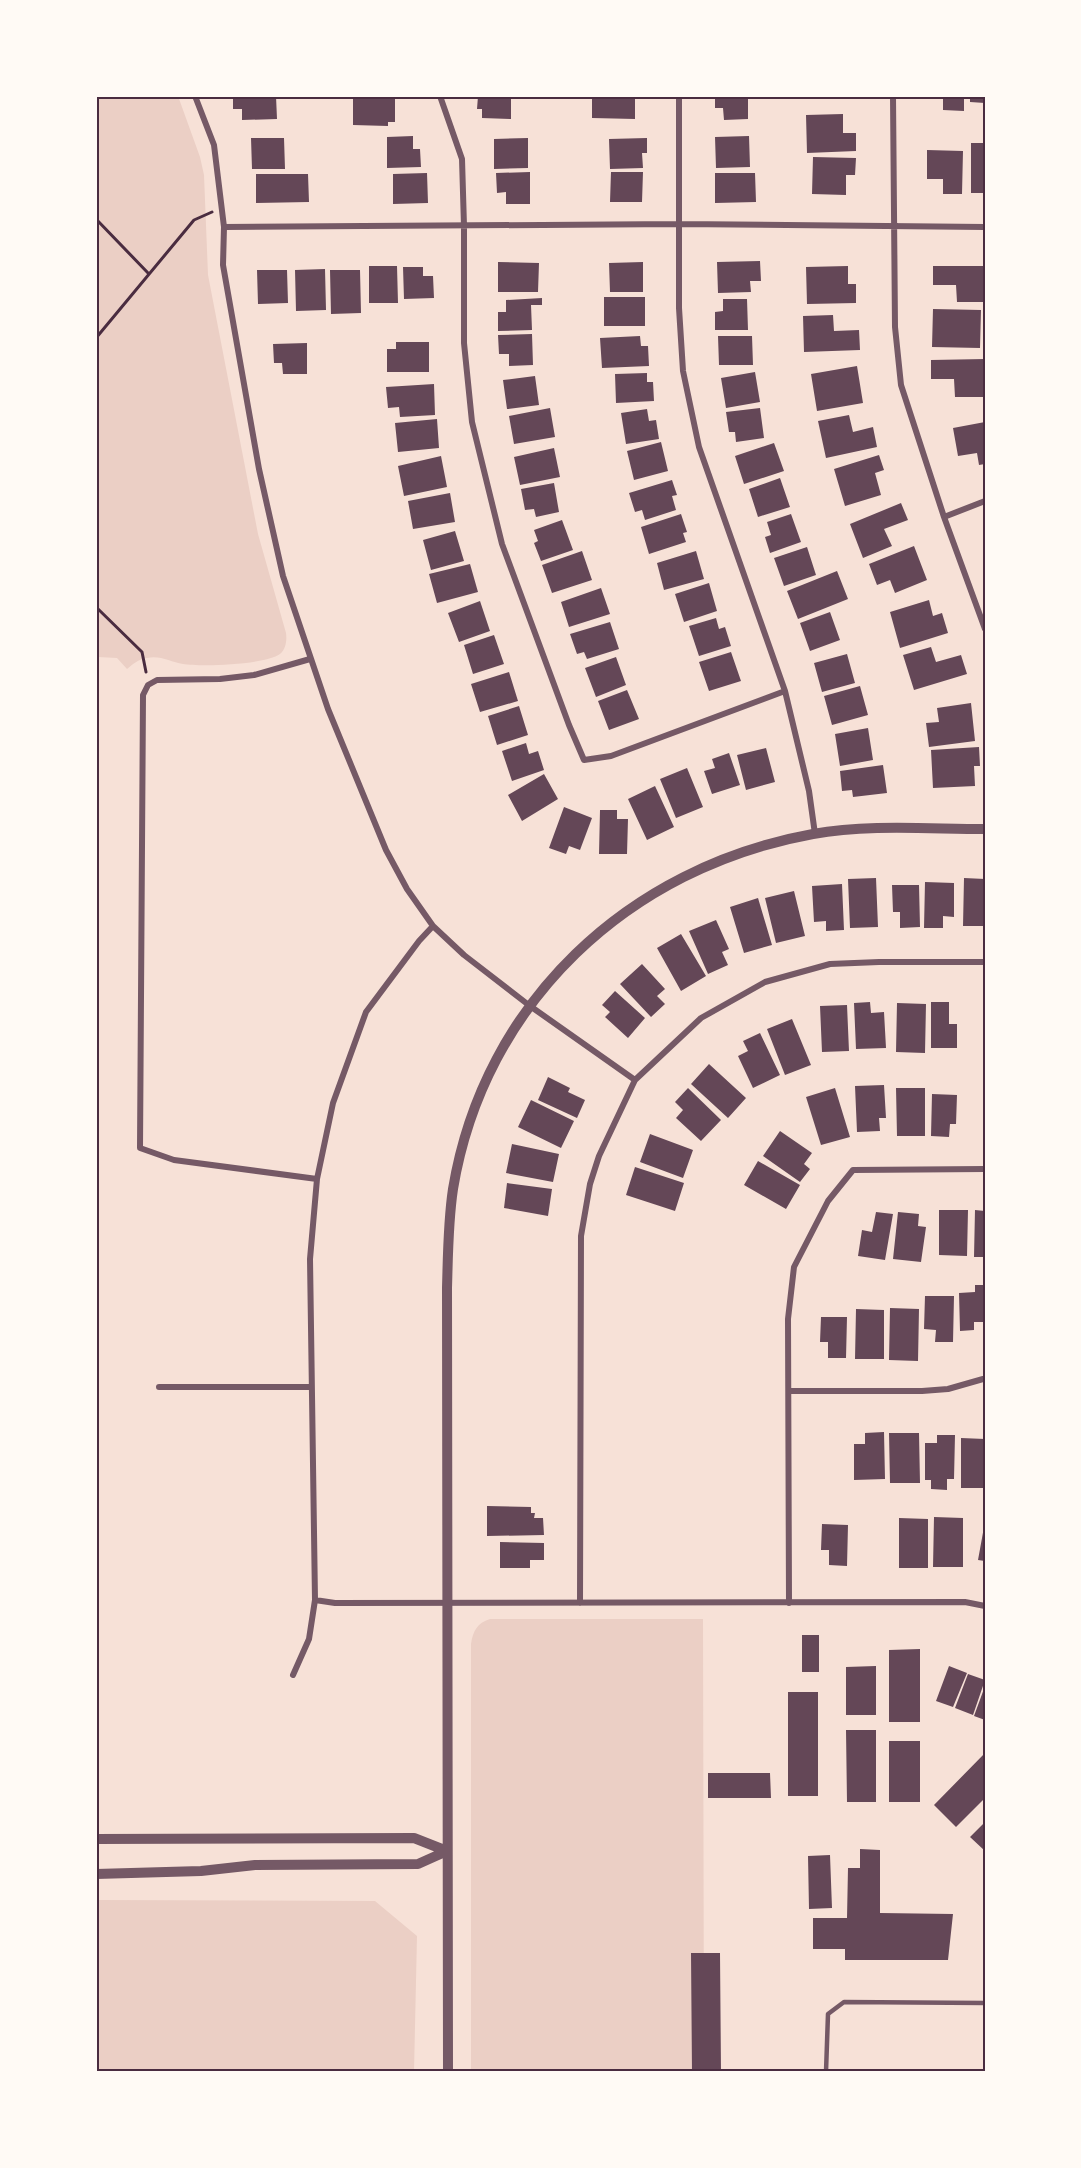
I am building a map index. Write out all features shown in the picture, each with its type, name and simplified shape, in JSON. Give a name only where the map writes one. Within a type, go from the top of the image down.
[{"type":"street","points":[[195,96],[214,145],[224,227],[223,265],[259,470],[283,576],[310,659],[386,850],[407,889],[433,926],[464,955],[530,1006],[634,1080]]},
{"type":"street","points":[[440,96],[462,159],[464,343],[471,422],[502,544],[584,760],[611,756],[785,691]]},
{"type":"street","points":[[679,96],[679,308],[683,371],[699,447],[785,691],[809,791],[815,834]]},
{"type":"street","points":[[892,96],[895,327],[901,385],[944,517],[985,629]]},
{"type":"street","points":[[224,227],[679,224],[985,227]]},
{"type":"street","points":[[944,517],[985,501]]},
{"type":"street","points":[[310,659],[254,675],[220,679],[157,680],[148,685],[143,695],[140,1148],[174,1160],[316,1179]]},
{"type":"street","points":[[448,2072],[447,1288],[449,1226],[460,1155],[480,1095],[496,1060],[530,1006],[555,975],[608,925],[653,892],[687,874],[740,852],[815,834],[862,830],[985,829]]},
{"type":"street","points":[[293,1675],[309,1639],[315,1600],[310,1259],[316,1179],[333,1103],[366,1012],[419,941],[433,926]]},
{"type":"street","points":[[580,1603],[581,1236],[588,1193],[599,1156],[634,1080],[701,1018],[765,982],[830,964],[985,962]]},
{"type":"street","points":[[789,1603],[788,1319],[794,1267],[828,1202],[853,1170],[985,1169]]},
{"type":"street","points":[[789,1391],[922,1391],[948,1389],[982,1379]]},
{"type":"street","points":[[159,1387],[311,1387]]},
{"type":"street","points":[[315,1600],[335,1603],[964,1602],[985,1606]]},
{"type":"street","points":[[96,1839],[414,1838],[447,1851]]},
{"type":"street","points":[[96,1874],[181,1872],[255,1865],[418,1864],[447,1851]]},
{"type":"lane","points":[[826,2072],[828,2014],[844,2002],[985,2003]]},
{"type":"path","points":[[96,338],[194,220],[222,207]]},
{"type":"path","points":[[96,219],[149,274]]},
{"type":"path","points":[[96,607],[142,652],[148,685]]},
{"type":"shaded area","points":[[96,96],[178,96],[200,157],[204,175],[208,275],[258,534],[286,633],[284,650],[272,658],[247,663],[204,665],[183,664],[152,657],[139,661],[127,669],[117,658],[98,657],[96,660]]},
{"type":"shaded area","points":[[490,1619],[703,1619],[704,2072],[471,2072],[471,1644],[476,1628]]},
{"type":"shaded area","points":[[96,1900],[375,1901],[417,1936],[414,2072],[96,2072]]},
{"type":"building","points":[[233,96],[276,96],[277,119],[242,120],[242,109],[233,109]]},
{"type":"building","points":[[353,96],[395,96],[395,122],[388,122],[388,126],[353,125]]},
{"type":"building","points":[[478,96],[511,96],[511,119],[482,118],[482,109],[477,109]]},
{"type":"building","points":[[592,96],[635,96],[635,119],[592,118]]},
{"type":"building","points":[[715,96],[748,96],[748,119],[724,120],[723,108],[715,108]]},
{"type":"building","points":[[943,96],[964,96],[964,111],[943,110]]},
{"type":"building","points":[[970,96],[985,96],[985,103],[970,102]]},
{"type":"building","points":[[843,114],[843,133],[856,133],[856,151],[807,153],[806,115]]},
{"type":"building","points":[[413,136],[413,149],[420,149],[421,167],[387,168],[387,137]]},
{"type":"building","points":[[749,136],[750,167],[716,168],[715,137]]},
{"type":"building","points":[[251,138],[284,138],[285,169],[252,169]]},
{"type":"building","points":[[528,138],[528,168],[494,169],[494,139]]},
{"type":"building","points":[[647,138],[647,153],[642,153],[643,168],[610,169],[609,139]]},
{"type":"building","points":[[971,143],[985,143],[985,193],[971,193]]},
{"type":"building","points":[[927,150],[963,151],[962,194],[943,194],[943,179],[927,179]]},
{"type":"building","points":[[813,157],[856,158],[855,175],[846,175],[846,195],[812,194]]},
{"type":"building","points":[[530,172],[530,204],[506,204],[506,192],[497,193],[496,173]]},
{"type":"building","points":[[611,172],[643,172],[642,202],[610,202]]},
{"type":"building","points":[[427,173],[428,203],[393,204],[393,174]]},
{"type":"building","points":[[715,173],[755,173],[756,202],[715,203]]},
{"type":"building","points":[[256,174],[308,174],[309,202],[256,203]]},
{"type":"building","points":[[760,261],[761,281],[750,281],[751,292],[718,293],[717,262]]},
{"type":"building","points":[[498,262],[539,263],[538,292],[498,292]]},
{"type":"building","points":[[643,262],[643,292],[610,292],[609,263]]},
{"type":"building","points":[[369,266],[397,266],[398,303],[369,303]]},
{"type":"building","points":[[848,266],[848,284],[856,284],[856,303],[807,304],[806,267]]},
{"type":"building","points":[[933,266],[984,266],[984,302],[957,302],[956,285],[933,285]]},
{"type":"building","points":[[403,267],[423,267],[423,276],[433,276],[434,298],[404,299]]},
{"type":"building","points":[[325,269],[326,310],[296,311],[295,270]]},
{"type":"building","points":[[257,270],[287,270],[288,303],[258,304]]},
{"type":"building","points":[[330,270],[360,270],[361,313],[331,314]]},
{"type":"building","points":[[604,297],[645,297],[645,326],[604,326]]},
{"type":"building","points":[[542,298],[542,305],[531,305],[532,330],[498,331],[498,312],[506,312],[506,300]]},
{"type":"building","points":[[723,299],[747,299],[748,330],[715,330],[715,312],[723,311]]},
{"type":"building","points":[[933,309],[981,310],[980,348],[932,347]]},
{"type":"building","points":[[833,315],[834,331],[859,330],[860,350],[804,352],[803,316]]},
{"type":"building","points":[[532,334],[533,365],[509,366],[509,354],[499,354],[498,335]]},
{"type":"building","points":[[640,336],[641,346],[648,346],[649,366],[602,368],[600,338]]},
{"type":"building","points":[[718,336],[752,336],[753,365],[719,365]]},
{"type":"building","points":[[396,342],[429,342],[429,372],[387,372],[387,349],[396,349]]},
{"type":"building","points":[[307,343],[307,374],[283,374],[282,363],[274,363],[273,344]]},
{"type":"building","points":[[985,359],[985,397],[955,397],[954,379],[931,379],[931,360]]},
{"type":"building","points":[[857,366],[863,403],[817,411],[811,374]]},
{"type":"building","points":[[755,372],[760,402],[726,408],[721,378]]},
{"type":"building","points":[[647,373],[647,382],[653,382],[654,401],[616,403],[615,374]]},
{"type":"building","points":[[535,376],[539,405],[507,409],[503,380]]},
{"type":"building","points":[[434,384],[435,415],[400,417],[399,407],[388,408],[386,387]]},
{"type":"building","points":[[550,408],[555,437],[514,444],[509,416]]},
{"type":"building","points":[[760,408],[764,438],[736,442],[735,432],[729,432],[726,412]]},
{"type":"building","points":[[647,409],[649,421],[656,420],[659,439],[626,444],[621,413]]},
{"type":"building","points":[[849,415],[853,432],[873,427],[877,447],[826,458],[818,421]]},
{"type":"building","points":[[437,419],[439,448],[398,452],[395,423]]},
{"type":"building","points":[[985,422],[985,464],[979,465],[977,453],[958,456],[953,428]]},
{"type":"building","points":[[661,442],[668,471],[634,480],[627,451]]},
{"type":"building","points":[[774,443],[784,471],[744,484],[735,456]]},
{"type":"building","points":[[554,448],[560,477],[520,485],[514,457]]},
{"type":"building","points":[[879,455],[884,470],[875,473],[881,495],[845,506],[834,469]]},
{"type":"building","points":[[441,456],[447,487],[404,496],[398,466]]},
{"type":"building","points":[[780,478],[790,507],[758,517],[749,489]]},
{"type":"building","points":[[672,480],[677,495],[672,496],[676,510],[645,520],[642,510],[635,512],[629,493]]},
{"type":"building","points":[[554,483],[559,512],[536,517],[534,509],[525,510],[521,489]]},
{"type":"building","points":[[450,493],[455,522],[413,529],[408,501]]},
{"type":"building","points":[[901,503],[908,520],[884,529],[892,546],[863,558],[850,524]]},
{"type":"building","points":[[681,514],[687,532],[683,533],[686,542],[649,554],[641,527]]},
{"type":"building","points":[[791,514],[801,542],[770,553],[765,537],[771,535],[767,522]]},
{"type":"building","points":[[562,520],[573,550],[541,561],[534,543],[538,541],[534,530]]},
{"type":"building","points":[[455,531],[464,561],[431,570],[423,540]]},
{"type":"building","points":[[914,546],[927,580],[895,593],[890,580],[877,585],[869,564]]},
{"type":"building","points":[[807,547],[816,575],[784,586],[774,558]]},
{"type":"building","points":[[582,551],[592,580],[552,593],[542,565]]},
{"type":"building","points":[[696,551],[704,579],[664,590],[657,563]]},
{"type":"building","points":[[470,564],[478,592],[437,603],[429,574]]},
{"type":"building","points":[[837,571],[848,599],[798,619],[787,591]]},
{"type":"building","points":[[709,583],[717,611],[684,622],[675,594]]},
{"type":"building","points":[[601,588],[610,614],[569,627],[561,602]]},
{"type":"building","points":[[929,600],[933,616],[942,613],[948,633],[900,648],[890,612]]},
{"type":"building","points":[[480,601],[490,631],[459,642],[448,613]]},
{"type":"building","points":[[830,612],[840,640],[810,651],[800,623]]},
{"type":"building","points":[[716,618],[719,629],[725,627],[731,646],[699,656],[689,626]]},
{"type":"building","points":[[610,622],[619,649],[587,659],[584,652],[577,654],[570,634]]},
{"type":"building","points":[[494,635],[504,664],[473,674],[464,645]]},
{"type":"building","points":[[931,647],[936,662],[961,655],[967,674],[914,690],[903,655]]},
{"type":"building","points":[[731,652],[741,681],[709,691],[699,662]]},
{"type":"building","points":[[847,654],[855,683],[822,692],[814,663]]},
{"type":"building","points":[[616,657],[626,685],[596,697],[585,668]]},
{"type":"building","points":[[509,672],[518,701],[480,712],[471,684]]},
{"type":"building","points":[[860,686],[868,715],[832,725],[824,696]]},
{"type":"building","points":[[627,690],[639,719],[609,730],[598,701]]},
{"type":"building","points":[[971,703],[975,741],[929,747],[926,723],[939,722],[937,708]]},
{"type":"building","points":[[519,706],[528,735],[497,745],[488,716]]},
{"type":"building","points":[[868,728],[873,760],[840,766],[835,734]]},
{"type":"building","points":[[526,743],[529,754],[538,751],[544,770],[512,781],[502,751]]},
{"type":"building","points":[[979,747],[980,766],[974,766],[975,786],[933,788],[931,750]]},
{"type":"building","points":[[766,748],[775,782],[746,790],[737,755]]},
{"type":"building","points":[[729,753],[740,785],[712,794],[704,771],[715,768],[712,759]]},
{"type":"building","points":[[883,765],[887,793],[853,797],[852,790],[842,791],[840,771]]},
{"type":"building","points":[[687,768],[703,807],[676,818],[660,779]]},
{"type":"building","points":[[544,774],[558,799],[522,821],[508,795]]},
{"type":"building","points":[[655,786],[674,827],[647,840],[628,799]]},
{"type":"building","points":[[564,807],[592,818],[580,850],[569,846],[566,854],[549,848]]},
{"type":"building","points":[[600,810],[617,810],[617,819],[628,819],[627,854],[599,854]]},
{"type":"building","points":[[876,878],[878,927],[850,928],[848,879]]},
{"type":"building","points":[[964,878],[985,879],[985,926],[963,926]]},
{"type":"building","points":[[925,882],[954,883],[954,917],[943,916],[943,928],[924,928]]},
{"type":"building","points":[[842,884],[844,930],[826,931],[826,921],[814,922],[812,886]]},
{"type":"building","points":[[892,885],[919,885],[920,927],[900,928],[900,912],[893,912]]},
{"type":"building","points":[[794,891],[805,936],[776,943],[765,898]]},
{"type":"building","points":[[758,898],[772,945],[744,953],[730,907]]},
{"type":"building","points":[[716,920],[729,949],[722,952],[728,965],[708,974],[689,931]]},
{"type":"building","points":[[681,934],[706,976],[681,991],[657,948]]},
{"type":"building","points":[[642,964],[665,989],[657,996],[665,1004],[651,1017],[620,984]]},
{"type":"building","points":[[615,991],[645,1018],[628,1038],[605,1017],[610,1012],[602,1005]]},
{"type":"building","points":[[870,1002],[871,1013],[884,1012],[886,1048],[856,1049],[854,1003]]},
{"type":"building","points":[[931,1002],[949,1002],[949,1024],[957,1024],[957,1048],[931,1048]]},
{"type":"building","points":[[897,1003],[926,1004],[925,1053],[896,1052]]},
{"type":"building","points":[[847,1005],[849,1051],[822,1052],[820,1006]]},
{"type":"building","points":[[792,1019],[811,1065],[785,1075],[767,1029]]},
{"type":"building","points":[[760,1033],[780,1075],[753,1088],[738,1056],[748,1051],[743,1041]]},
{"type":"building","points":[[709,1064],[746,1098],[728,1118],[691,1084]]},
{"type":"building","points":[[548,1077],[570,1088],[568,1092],[585,1100],[577,1118],[538,1100]]},
{"type":"building","points":[[884,1085],[886,1118],[879,1118],[880,1131],[857,1132],[855,1086]]},
{"type":"building","points":[[688,1088],[721,1120],[701,1141],[676,1118],[683,1110],[675,1102]]},
{"type":"building","points":[[835,1088],[850,1137],[821,1145],[806,1097]]},
{"type":"building","points":[[896,1088],[925,1088],[925,1136],[897,1136]]},
{"type":"building","points":[[932,1094],[957,1095],[956,1124],[950,1124],[949,1137],[931,1136]]},
{"type":"building","points":[[531,1100],[574,1121],[561,1148],[518,1127]]},
{"type":"building","points":[[780,1131],[812,1153],[804,1164],[810,1169],[800,1182],[763,1156]]},
{"type":"building","points":[[650,1134],[693,1150],[683,1178],[640,1162]]},
{"type":"building","points":[[512,1144],[559,1154],[553,1182],[506,1173]]},
{"type":"building","points":[[758,1161],[800,1185],[786,1209],[744,1185]]},
{"type":"building","points":[[635,1167],[684,1183],[675,1211],[626,1195]]},
{"type":"building","points":[[507,1183],[552,1189],[548,1216],[504,1208]]},
{"type":"building","points":[[939,1210],[968,1210],[967,1256],[939,1255]]},
{"type":"building","points":[[975,1210],[985,1211],[985,1257],[974,1257]]},
{"type":"building","points":[[876,1212],[893,1214],[885,1260],[858,1256],[862,1230],[872,1232]]},
{"type":"building","points":[[898,1212],[919,1214],[918,1226],[926,1227],[921,1262],[893,1259]]},
{"type":"building","points":[[975,1285],[985,1285],[985,1322],[974,1322],[974,1330],[960,1331],[959,1293],[975,1292]]},
{"type":"building","points":[[925,1296],[954,1296],[953,1342],[935,1342],[936,1330],[924,1329]]},
{"type":"building","points":[[890,1308],[919,1309],[918,1361],[889,1360]]},
{"type":"building","points":[[856,1309],[884,1310],[884,1359],[855,1359]]},
{"type":"building","points":[[821,1317],[847,1317],[846,1358],[828,1358],[828,1342],[820,1342]]},
{"type":"building","points":[[884,1432],[885,1479],[854,1480],[854,1444],[865,1444],[865,1433]]},
{"type":"building","points":[[889,1433],[919,1433],[920,1483],[890,1483]]},
{"type":"building","points":[[937,1435],[955,1435],[954,1479],[947,1479],[947,1490],[931,1489],[931,1480],[925,1480],[925,1443],[937,1443]]},
{"type":"building","points":[[961,1438],[985,1439],[985,1488],[961,1488]]},
{"type":"building","points":[[487,1506],[531,1507],[531,1513],[535,1513],[534,1518],[543,1518],[544,1535],[487,1536]]},
{"type":"building","points":[[934,1517],[963,1518],[963,1567],[933,1567]]},
{"type":"building","points":[[899,1518],[928,1519],[928,1568],[899,1568]]},
{"type":"building","points":[[822,1524],[848,1525],[847,1566],[829,1565],[829,1550],[821,1550]]},
{"type":"building","points":[[985,1527],[985,1561],[978,1560]]},
{"type":"building","points":[[500,1542],[544,1543],[544,1560],[530,1560],[530,1568],[500,1568]]},
{"type":"building","points":[[802,1635],[819,1635],[819,1672],[802,1672]]},
{"type":"building","points":[[920,1649],[920,1722],[889,1722],[889,1650]]},
{"type":"building","points":[[876,1666],[876,1715],[846,1715],[846,1667]]},
{"type":"building","points":[[949,1666],[967,1673],[953,1707],[936,1701]]},
{"type":"building","points":[[968,1674],[985,1680],[973,1715],[955,1708]]},
{"type":"building","points":[[985,1686],[985,1720],[974,1716]]},
{"type":"building","points":[[788,1692],[818,1692],[818,1796],[788,1796]]},
{"type":"building","points":[[846,1730],[876,1730],[876,1802],[847,1802]]},
{"type":"building","points":[[889,1741],[920,1741],[920,1802],[889,1802]]},
{"type":"building","points":[[985,1753],[985,1798],[956,1827],[934,1805]]},
{"type":"building","points":[[708,1773],[770,1773],[771,1798],[708,1798]]},
{"type":"building","points":[[985,1822],[985,1851],[970,1837]]},
{"type":"building","points":[[860,1849],[880,1850],[880,1913],[953,1914],[948,1960],[845,1960],[845,1949],[813,1949],[813,1918],[847,1918],[848,1868],[860,1868]]},
{"type":"building","points":[[830,1855],[832,1908],[809,1909],[808,1856]]},
{"type":"building","points":[[691,1953],[720,1953],[721,2072],[692,2072]]}]
